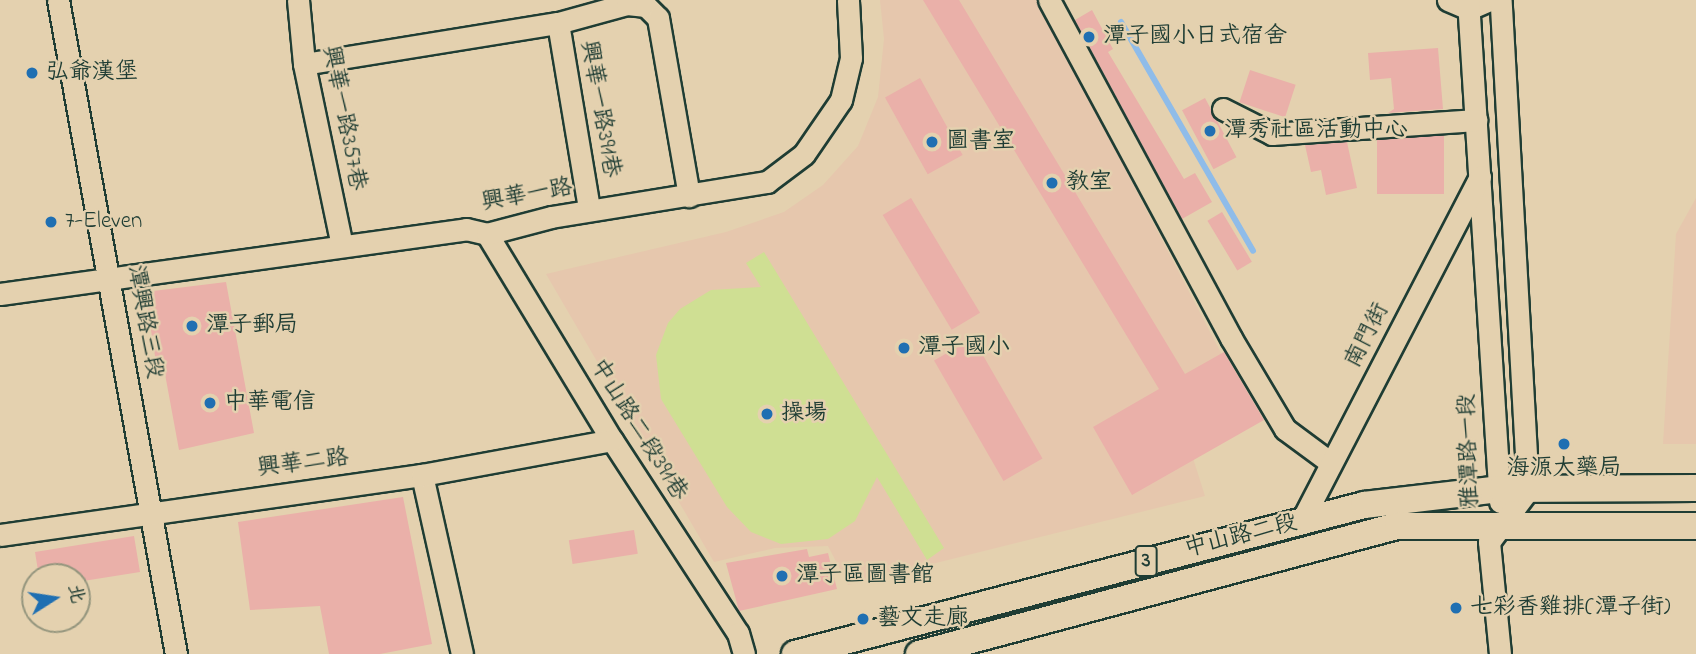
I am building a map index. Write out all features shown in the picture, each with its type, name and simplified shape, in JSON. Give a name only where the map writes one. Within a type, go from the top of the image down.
[{"type":"main road","name":"中山路二段","points":[[795,654],[1301,522],[1403,498],[1501,489],[1696,488]]},
{"type":"main road","name":"中山路二段","points":[[919,654],[1335,539],[1398,526],[1497,529],[1696,526]]},
{"type":"street","name":"潭興路三段","points":[[58,0],[176,654]]},
{"type":"street","name":"興華一路357巷","points":[[298,0],[304,64],[342,246]]},
{"type":"street","name":"興華一路","points":[[0,294],[466,229],[487,234],[551,217],[767,182],[804,154],[847,84],[848,0]]},
{"type":"street","points":[[1049,0],[1231,338],[1285,429],[1331,463]]},
{"type":"street","points":[[1448,0],[1469,4],[1489,0]]},
{"type":"street","points":[[1501,0],[1528,490]]},
{"type":"street","name":"雅潭路一段","points":[[1469,4],[1501,489],[1497,529]]},
{"type":"street","points":[[304,64],[558,23],[605,5],[646,6],[658,18],[690,196]]},
{"type":"street","name":"興華一路391巷","points":[[558,23],[588,203]]},
{"type":"street","points":[[1223,109],[1272,134],[1477,120]]},
{"type":"street","name":"南門街","points":[[1301,522],[1481,175]]},
{"type":"street","name":"中山路二段391巷","points":[[487,234],[612,440],[738,633],[744,654]]},
{"type":"street","name":"興華二路","points":[[0,535],[151,510],[422,475],[612,440]]},
{"type":"street","points":[[422,475],[462,654]]},
{"type":"street","name":"雅潭路一段","points":[[1497,529],[1528,490]]},
{"type":"street","points":[[1497,529],[1489,542],[1500,654]]},
{"type":"shaded area","name":"潭子國小","points":[[880,0],[1037,0],[1257,422],[1192,455],[1205,496],[848,585],[828,546],[775,548],[714,562],[546,274],[726,232],[784,212],[823,185],[858,146],[878,97],[884,39]]},
{"type":"shaded area","points":[[1696,198],[1696,444],[1663,444],[1676,234]]},
{"type":"green space","points":[[764,252],[944,548],[927,560],[877,477],[855,521],[828,539],[781,544],[751,532],[727,507],[661,399],[656,355],[668,323],[680,309],[711,290],[761,287],[746,263]]},
{"type":"building","points":[[923,0],[959,0],[1185,374],[1224,352],[1264,420],[1132,495],[1093,427],[1159,389]]},
{"type":"building","points":[[1092,10],[1113,49],[1108,52],[1184,179],[1195,173],[1212,202],[1182,219],[1075,20]]},
{"type":"building","points":[[1438,48],[1443,109],[1388,113],[1394,109],[1391,78],[1370,80],[1368,53]]},
{"type":"building","points":[[1250,70],[1296,85],[1285,117],[1239,102]]},
{"type":"building","points":[[920,78],[963,155],[928,174],[885,97]]},
{"type":"building","name":"潭秀社區活動中心","points":[[1205,98],[1236,157],[1213,169],[1182,110]]},
{"type":"building","points":[[1377,135],[1444,135],[1444,194],[1377,194]]},
{"type":"building","points":[[1347,142],[1357,188],[1326,195],[1321,170],[1311,172],[1305,145]]},
{"type":"building","points":[[911,198],[980,313],[952,330],[883,215]]},
{"type":"building","points":[[1222,212],[1252,262],[1237,270],[1207,221]]},
{"type":"building","points":[[226,282],[254,433],[179,450],[165,374],[158,375],[145,292]]},
{"type":"building","points":[[973,338],[1042,458],[1004,481],[934,361]]},
{"type":"building","points":[[403,497],[432,644],[380,654],[329,654],[320,606],[250,610],[238,522]]},
{"type":"building","points":[[634,530],[638,554],[573,564],[569,540]]},
{"type":"building","points":[[134,536],[140,572],[91,580],[91,563],[37,563],[35,552]]},
{"type":"building","name":"潭子區圖書館","points":[[807,549],[809,557],[828,553],[837,589],[739,611],[726,563]]},
{"type":"waterway","points":[[1121,22],[1253,251]]},
{"type":"place","name":"潭子國小日式宿舍","points":[[1089,37]]},
{"type":"place","name":"弘爺漢堡","points":[[32,73]]},
{"type":"place","name":"潭秀社區活動中心","points":[[1210,131]]},
{"type":"place","name":"圖書室","points":[[932,142]]},
{"type":"place","name":"教室","points":[[1052,183]]},
{"type":"place","name":"7-Eleven","points":[[51,222]]},
{"type":"place","name":"潭子郵局","points":[[192,326]]},
{"type":"place","name":"潭子國小","points":[[904,348]]},
{"type":"place","name":"中華電信","points":[[210,403]]},
{"type":"place","name":"操場","points":[[767,414]]},
{"type":"place","name":"海源大藥局","points":[[1564,444]]},
{"type":"place","name":"潭子區圖書館","points":[[782,576]]},
{"type":"place","name":"七彩香雞排(潭子街)","points":[[1456,608]]},
{"type":"place","name":"藝文走廊","points":[[863,619]]}]
